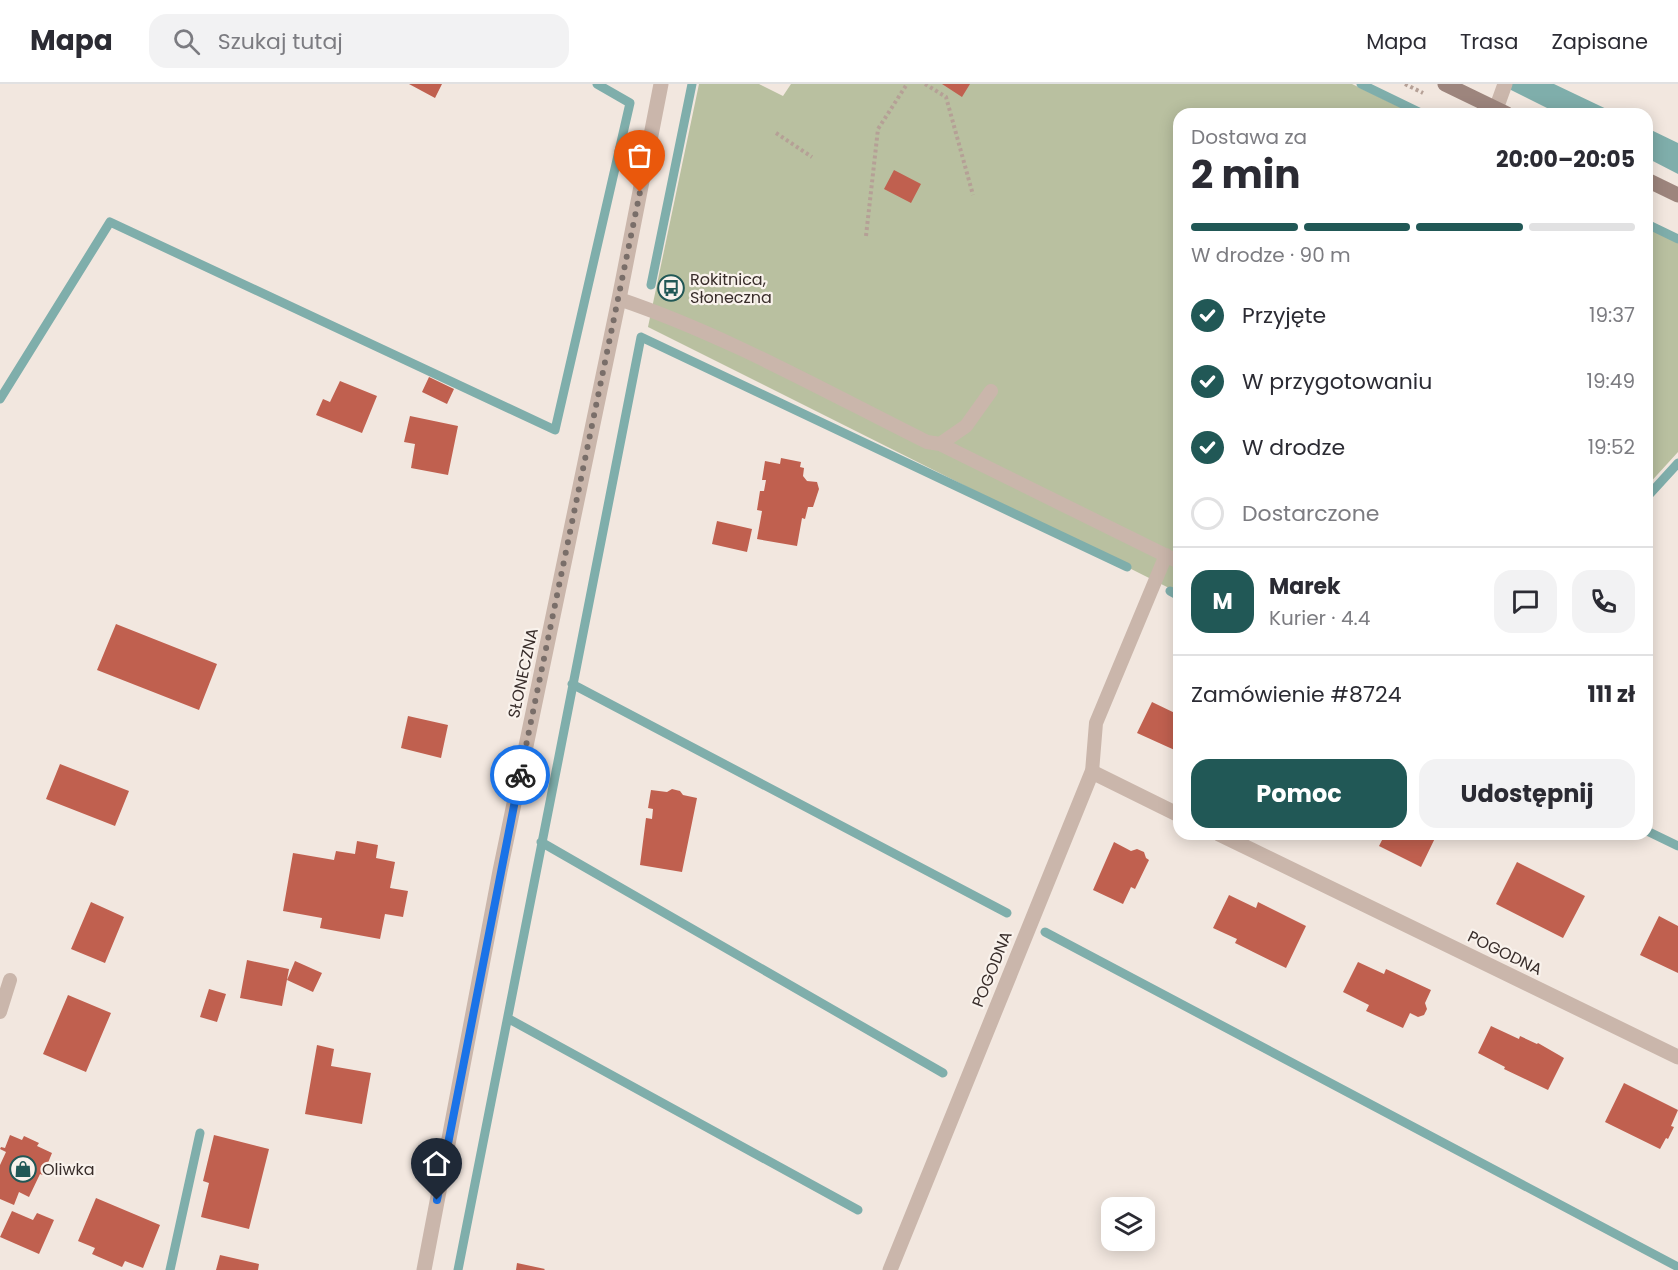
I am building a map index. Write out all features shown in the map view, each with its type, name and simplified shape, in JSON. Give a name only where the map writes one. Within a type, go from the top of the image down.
[{"type":"main road","points":[[1445,84],[1495,108]]},
{"type":"main road","points":[[1653,183],[1678,195]]},
{"type":"street","name":"SŁONECZNA","points":[[424,1270],[500,871],[619,299],[661,84]]},
{"type":"street","points":[[1501,108],[1504,87]]},
{"type":"street","points":[[1092,772],[1173,812]]},
{"type":"street","name":"POGODNA","points":[[890,1270],[1092,772]]},
{"type":"street","name":"POGODNA","points":[[1231,840],[1678,1057]]},
{"type":"lane","points":[[619,299],[686,324],[927,442],[940,444],[1173,559]]},
{"type":"lane","points":[[940,444],[966,426],[991,391]]},
{"type":"lane","points":[[1092,772],[1096,723],[1166,555]]},
{"type":"lane","points":[[0,1012],[10,980]]},
{"type":"path","points":[[866,236],[878,129],[907,84]]},
{"type":"path","points":[[925,84],[946,97],[973,195]]},
{"type":"path","points":[[776,133],[813,157]]},
{"type":"green space","points":[[699,84],[759,84],[783,96],[791,84],[1352,84],[1402,108],[1173,108],[1173,590],[648,327]]},
{"type":"green space","points":[[1653,231],[1678,243],[1678,452],[1653,479]]},
{"type":"water","points":[[1499,84],[1554,84],[1604,108],[1547,108]]},
{"type":"water","points":[[1653,131],[1678,143],[1678,174],[1653,161]]},
{"type":"building","points":[[409,84],[442,84],[435,98]]},
{"type":"building","points":[[942,84],[970,84],[962,97]]},
{"type":"building","points":[[894,170],[921,184],[911,203],[884,189]]},
{"type":"building","points":[[429,377],[454,389],[447,404],[422,392]]},
{"type":"building","points":[[340,381],[377,396],[362,433],[316,415],[323,399],[330,402]]},
{"type":"building","points":[[410,416],[458,426],[448,475],[411,468],[415,444],[404,442]]},
{"type":"building","points":[[781,458],[801,462],[800,467],[804,468],[803,476],[807,481],[817,482],[819,489],[813,507],[808,507],[805,519],[802,518],[797,546],[757,539],[762,511],[757,510],[760,491],[764,491],[766,480],[762,480],[765,461],[780,464]]},
{"type":"building","points":[[717,521],[752,529],[747,552],[712,544]]},
{"type":"building","points":[[116,624],[217,664],[199,710],[97,670]]},
{"type":"building","points":[[1152,702],[1173,712],[1173,749],[1137,733]]},
{"type":"building","points":[[408,716],[448,725],[441,758],[401,748]]},
{"type":"building","points":[[60,764],[129,791],[115,826],[46,799]]},
{"type":"building","points":[[672,789],[680,791],[683,795],[697,798],[682,872],[640,865],[646,818],[652,819],[653,809],[648,808],[651,790],[667,792]]},
{"type":"building","points":[[1382,840],[1434,840],[1421,867],[1379,846]]},
{"type":"building","points":[[357,841],[378,845],[376,858],[395,862],[390,888],[408,891],[403,917],[385,914],[380,939],[320,928],[322,918],[283,911],[293,853],[334,860],[336,851],[355,854]]},
{"type":"building","points":[[1114,842],[1131,851],[1137,849],[1144,852],[1149,860],[1135,889],[1131,887],[1123,904],[1093,890]]},
{"type":"building","points":[[1517,862],[1585,896],[1563,938],[1496,904]]},
{"type":"building","points":[[1229,895],[1256,908],[1258,902],[1306,926],[1286,968],[1235,943],[1237,939],[1213,928]]},
{"type":"building","points":[[91,902],[124,917],[105,963],[71,949]]},
{"type":"building","points":[[1659,916],[1678,926],[1678,973],[1640,955]]},
{"type":"building","points":[[247,960],[289,969],[282,1006],[240,998]]},
{"type":"building","points":[[295,961],[322,973],[313,992],[287,980]]},
{"type":"building","points":[[1358,962],[1384,974],[1386,969],[1431,990],[1425,1003],[1427,1009],[1424,1015],[1418,1017],[1410,1013],[1403,1028],[1366,1011],[1369,1005],[1343,992]]},
{"type":"building","points":[[209,989],[226,994],[217,1022],[200,1017]]},
{"type":"building","points":[[68,995],[111,1013],[86,1072],[43,1054]]},
{"type":"building","points":[[1491,1026],[1519,1039],[1520,1036],[1538,1043],[1564,1058],[1548,1090],[1504,1069],[1505,1067],[1478,1053]]},
{"type":"building","points":[[317,1045],[334,1049],[331,1066],[371,1073],[362,1124],[305,1114]]},
{"type":"building","points":[[1624,1083],[1678,1110],[1671,1126],[1674,1127],[1660,1149],[1605,1122]]},
{"type":"building","name":"Oliwka","points":[[10,1135],[22,1140],[24,1136],[39,1143],[37,1146],[52,1153],[43,1175],[40,1174],[29,1197],[19,1192],[14,1205],[0,1199],[0,1165],[6,1152],[0,1149],[5,1148]]},
{"type":"building","points":[[214,1135],[269,1149],[249,1229],[201,1217],[209,1183],[203,1181]]},
{"type":"building","points":[[96,1198],[160,1225],[143,1268],[125,1261],[122,1267],[92,1254],[95,1248],[78,1241]]},
{"type":"building","points":[[12,1211],[33,1220],[37,1213],[54,1220],[39,1254],[0,1237]]},
{"type":"building","points":[[220,1255],[259,1264],[258,1270],[216,1270]]},
{"type":"building","points":[[517,1263],[545,1269],[516,1270]]},
{"type":"waterway","points":[[0,399],[110,222],[555,430],[630,103],[597,84]]},
{"type":"waterway","points":[[651,285],[692,84]]},
{"type":"waterway","points":[[1361,84],[1411,108]]},
{"type":"waterway","points":[[1653,227],[1678,239]]},
{"type":"waterway","points":[[458,1270],[641,337],[1127,567]]},
{"type":"waterway","points":[[1653,490],[1678,463]]},
{"type":"waterway","points":[[572,684],[1007,913]]},
{"type":"waterway","points":[[1653,834],[1678,846]]},
{"type":"waterway","points":[[541,842],[943,1073]]},
{"type":"waterway","points":[[1045,932],[1678,1267]]},
{"type":"waterway","points":[[509,1019],[858,1210]]},
{"type":"waterway","points":[[170,1270],[200,1133]]},
{"type":"way so far","points":[[520,775],[640,192]]},
{"type":"place","name":"Rokitnica, Słoneczna","points":[[671,288]]},
{"type":"place","name":"Oliwka","points":[[23,1169]]},
{"type":"route","points":[[437,1200],[520,775]]}]
